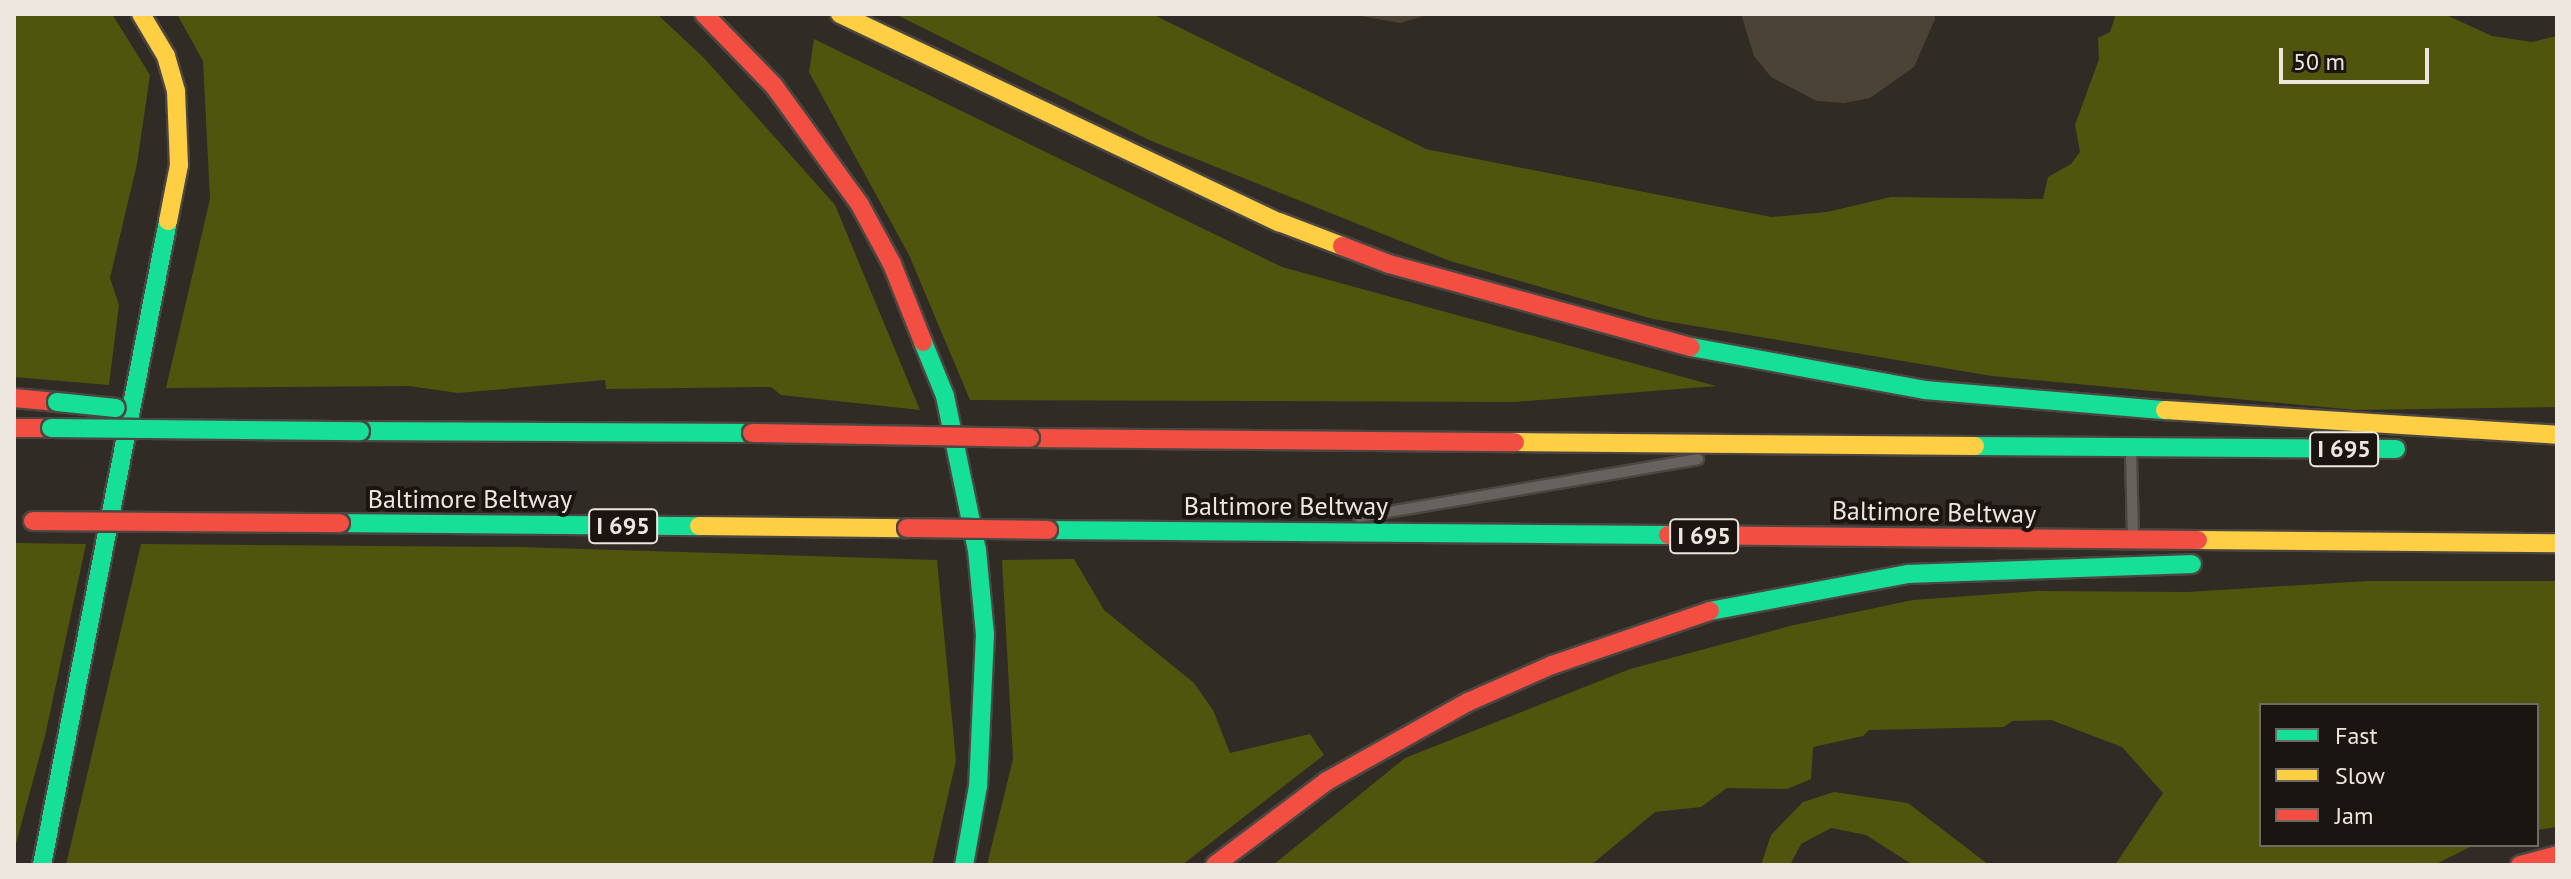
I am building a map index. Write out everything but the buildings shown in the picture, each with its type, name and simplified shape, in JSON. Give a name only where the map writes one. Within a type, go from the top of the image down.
[{"type":"main road","points":[[42,865],[179,165],[176,91],[166,56],[141,14]]},
{"type":"main road","points":[[704,14],[774,86],[860,205],[892,264],[945,396],[977,550],[985,634],[978,786],[964,865]]},
{"type":"main road","points":[[840,14],[1279,222],[1389,264],[1652,340],[1925,390],[2263,418],[2557,435]]},
{"type":"main road","points":[[14,398],[360,431]]},
{"type":"main road","name":"I 695","points":[[14,428],[2410,449]]},
{"type":"main road","points":[[2472,450],[2557,450]]},
{"type":"main road","name":"Baltimore Beltway","points":[[23,521],[2557,543]]},
{"type":"main road","points":[[2359,562],[2557,556]]},
{"type":"main road","points":[[1215,865],[1327,781],[1468,702],[1552,665],[1720,607],[1908,574],[1992,567],[2216,564]]},
{"type":"main road","points":[[2520,865],[2557,855]]},
{"type":"lane","points":[[1274,531],[1786,444]]},
{"type":"lane","points":[[2131,447],[2133,540]]},
{"type":"green space","points":[[14,14],[112,14],[150,75],[137,164],[110,278],[119,305],[109,385],[14,377]]},
{"type":"green space","points":[[177,14],[657,14],[704,58],[835,205],[920,410],[781,395],[771,387],[606,389],[605,380],[458,393],[409,386],[166,388],[210,199],[203,61]]},
{"type":"green space","points":[[895,14],[1152,14],[1426,149],[1771,217],[1827,212],[1891,197],[2043,199],[2048,177],[2071,164],[2080,152],[2075,125],[2099,59],[2098,38],[2110,32],[2116,14],[2444,14],[2492,36],[2532,42],[2557,36],[2557,407],[2356,410],[1992,376],[1653,319],[1450,261],[1149,140]]},
{"type":"green space","points":[[814,39],[1282,267],[1716,386],[1514,402],[970,400],[909,255],[809,72]]},
{"type":"green space","points":[[14,543],[86,544],[45,736],[14,851]]},
{"type":"green space","points":[[141,544],[519,547],[937,560],[956,761],[932,865],[66,865]]},
{"type":"green space","points":[[1074,559],[1104,610],[1194,683],[1213,710],[1230,753],[1310,734],[1324,755],[1182,865],[987,865],[1013,759],[1002,560]]},
{"type":"green space","points":[[2368,581],[2557,581],[2557,827],[2539,830],[2539,703],[2259,703],[2259,847],[2470,847],[2434,865],[2115,865],[2163,793],[2122,747],[2051,720],[2012,721],[2004,727],[1869,730],[1863,736],[1813,747],[1811,779],[1787,789],[1727,788],[1701,807],[1655,812],[1591,865],[1273,865],[1405,758],[1630,669],[1794,625],[1913,600],[2036,591],[2187,592]]},
{"type":"green space","points":[[1834,792],[1908,803],[1989,865],[1913,865],[1866,835],[1831,828],[1801,844],[1790,865],[1761,865],[1771,835],[1803,802]]},
{"type":"traffic: fast","points":[[42,865],[168,221]]},
{"type":"traffic: fast","points":[[923,342],[945,396],[977,550],[985,634],[978,786],[964,865]]},
{"type":"traffic: fast","points":[[1691,347],[1925,390],[2165,410]]},
{"type":"traffic: fast","points":[[57,402],[116,408]]},
{"type":"traffic: fast","points":[[51,428],[360,431]]},
{"type":"traffic: fast","points":[[360,431],[752,433]]},
{"type":"traffic: fast","points":[[1975,446],[2396,449]]},
{"type":"traffic: fast","points":[[340,523],[699,526]]},
{"type":"traffic: fast","points":[[1048,530],[1668,535]]},
{"type":"traffic: fast","points":[[1710,611],[1908,574],[2192,564]]},
{"type":"traffic: slow","points":[[141,14],[166,56],[176,91],[179,165],[168,221]]},
{"type":"traffic: slow","points":[[840,14],[1279,222],[1342,246]]},
{"type":"traffic: slow","points":[[2165,410],[2557,435]]},
{"type":"traffic: slow","points":[[1515,442],[1975,446]]},
{"type":"traffic: slow","points":[[699,526],[907,528]]},
{"type":"traffic: slow","points":[[2198,540],[2557,543]]},
{"type":"traffic: jam","points":[[704,14],[774,86],[860,205],[892,264],[923,342]]},
{"type":"traffic: jam","points":[[1342,246],[1389,264],[1691,347]]},
{"type":"traffic: jam","points":[[14,398],[57,402]]},
{"type":"traffic: jam","points":[[14,428],[51,428]]},
{"type":"traffic: jam","points":[[752,433],[1030,438]]},
{"type":"traffic: jam","points":[[1030,438],[1515,442]]},
{"type":"traffic: jam","points":[[33,521],[340,523]]},
{"type":"traffic: jam","points":[[907,528],[1048,530]]},
{"type":"traffic: jam","points":[[1668,535],[2198,540]]},
{"type":"traffic: jam","points":[[1215,865],[1327,781],[1468,702],[1552,665],[1710,611]]},
{"type":"traffic: jam","points":[[2520,865],[2557,855]]}]
